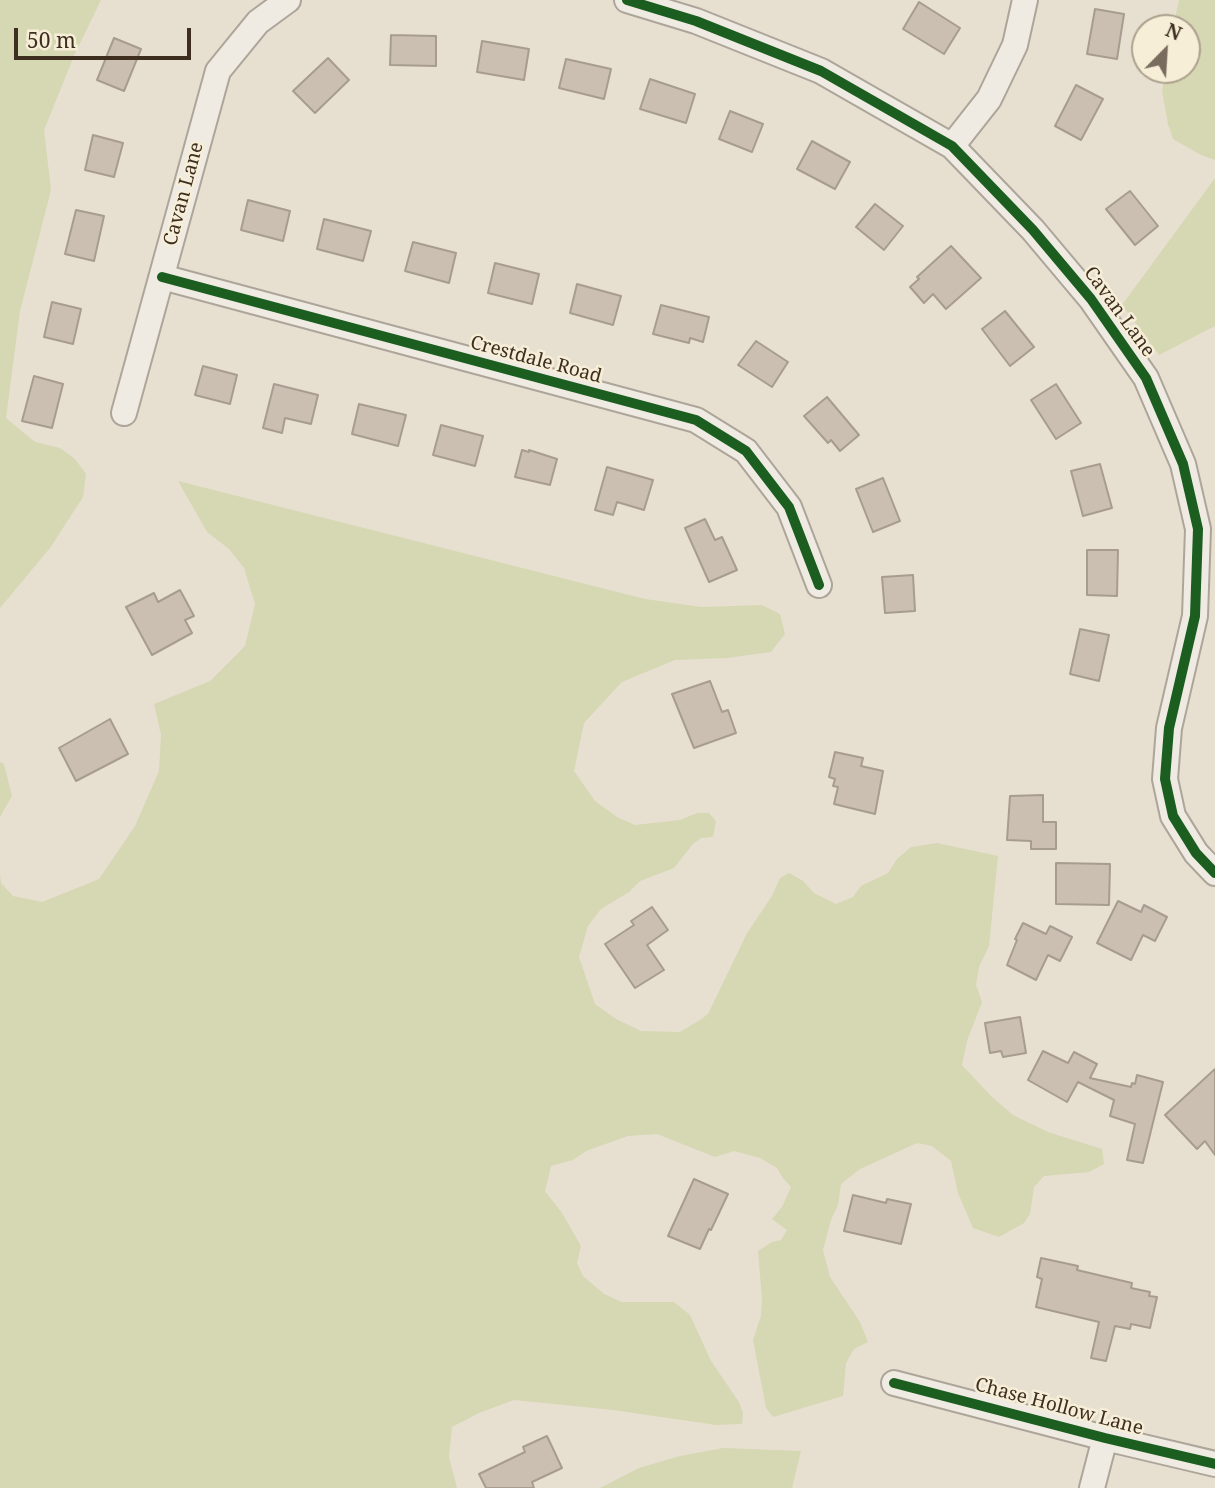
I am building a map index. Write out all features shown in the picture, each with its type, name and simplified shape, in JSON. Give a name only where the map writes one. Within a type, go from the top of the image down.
[{"type":"street","name":"Cavan Lane","points":[[124,413],[218,71],[258,22],[288,0]]},
{"type":"street","name":"Cavan Lane","points":[[626,0],[696,20],[821,71],[952,146],[1033,230],[1091,299],[1146,378],[1183,464],[1198,530],[1195,616],[1169,728],[1165,779],[1173,816],[1196,853],[1215,873]]},
{"type":"street","points":[[952,146],[989,99],[1015,45],[1025,0]]},
{"type":"street","name":"Crestdale Road","points":[[162,277],[696,420],[746,451],[789,507],[819,585]]},
{"type":"street","name":"Chase Hollow Lane","points":[[894,1383],[1215,1464]]},
{"type":"street","points":[[1092,1488],[1105,1438]]},
{"type":"green space","points":[[0,0],[101,0],[74,56],[44,130],[51,190],[20,311],[6,418],[35,442],[60,448],[75,459],[86,474],[83,497],[50,548],[0,608]]},
{"type":"green space","points":[[1179,0],[1215,0],[1215,160],[1173,139],[1168,124],[1162,91],[1163,84],[1201,84],[1201,14],[1176,14]]},
{"type":"green space","points":[[1215,178],[1215,326],[1159,355],[1122,305]]},
{"type":"green space","points":[[178,481],[645,599],[702,607],[762,605],[780,614],[785,634],[771,652],[727,658],[675,660],[622,682],[584,723],[574,771],[595,801],[617,817],[635,825],[680,820],[697,813],[709,813],[716,821],[713,837],[701,838],[693,844],[674,868],[640,881],[629,892],[601,909],[588,926],[579,957],[595,1004],[616,1019],[641,1031],[680,1032],[700,1020],[708,1014],[747,933],[772,896],[780,878],[789,873],[803,881],[814,893],[836,904],[853,897],[861,886],[888,873],[897,859],[911,847],[937,843],[998,856],[989,946],[979,967],[976,985],[982,1002],[967,1041],[962,1065],[1013,1115],[1048,1132],[1102,1149],[1104,1164],[1089,1172],[1044,1176],[1034,1187],[1030,1214],[1024,1223],[999,1237],[973,1228],[958,1193],[951,1161],[932,1146],[917,1143],[860,1169],[841,1184],[838,1205],[823,1250],[830,1277],[860,1322],[868,1342],[854,1349],[846,1363],[843,1396],[773,1417],[766,1408],[753,1340],[761,1316],[762,1299],[758,1251],[781,1240],[787,1230],[772,1219],[782,1207],[791,1187],[777,1168],[760,1158],[734,1151],[715,1157],[657,1134],[628,1136],[586,1151],[573,1160],[551,1166],[545,1191],[562,1213],[581,1246],[577,1263],[583,1276],[604,1294],[622,1302],[674,1302],[690,1315],[711,1361],[739,1402],[743,1413],[742,1424],[716,1425],[613,1410],[514,1400],[452,1427],[449,1457],[457,1488],[0,1488],[0,873],[1,883],[13,896],[42,902],[99,879],[135,826],[159,771],[161,735],[154,704],[210,681],[245,646],[255,604],[244,568],[229,549],[207,532]]},
{"type":"green space","points":[[0,762],[4,764],[12,796],[0,817]]},
{"type":"green space","points":[[723,1448],[801,1451],[792,1488],[600,1488],[639,1468],[680,1456]]},
{"type":"building","points":[[919,2],[960,28],[944,54],[903,29]]},
{"type":"building","points":[[1095,9],[1124,14],[1117,59],[1087,54]]},
{"type":"building","points":[[391,35],[436,36],[436,66],[390,65]]},
{"type":"building","points":[[114,38],[141,49],[124,91],[97,80]]},
{"type":"building","points":[[482,41],[529,49],[524,80],[477,72]]},
{"type":"building","points":[[328,58],[349,80],[315,113],[293,91]]},
{"type":"building","points":[[566,59],[611,69],[604,99],[559,88]]},
{"type":"building","points":[[650,79],[695,94],[686,123],[640,109]]},
{"type":"building","points":[[1076,85],[1103,99],[1081,140],[1055,126]]},
{"type":"building","points":[[730,111],[763,124],[752,152],[719,139]]},
{"type":"building","points":[[93,135],[123,143],[114,177],[85,170]]},
{"type":"building","points":[[812,141],[850,162],[835,189],[797,169]]},
{"type":"building","points":[[1130,191],[1158,226],[1135,245],[1106,209]]},
{"type":"building","points":[[248,200],[290,211],[283,241],[241,230]]},
{"type":"building","points":[[875,204],[903,226],[884,250],[856,227]]},
{"type":"building","points":[[76,210],[104,216],[94,261],[65,254]]},
{"type":"building","points":[[324,219],[371,231],[363,261],[317,249]]},
{"type":"building","points":[[413,242],[456,253],[449,283],[405,271]]},
{"type":"building","points":[[951,246],[981,278],[946,309],[933,294],[924,303],[910,287],[919,279],[917,277]]},
{"type":"building","points":[[495,263],[539,274],[532,304],[488,293]]},
{"type":"building","points":[[577,284],[621,296],[613,325],[570,313]]},
{"type":"building","points":[[52,302],[81,309],[73,344],[44,337]]},
{"type":"building","points":[[661,305],[709,317],[703,342],[690,338],[689,343],[653,334]]},
{"type":"building","points":[[1005,311],[1034,347],[1010,366],[982,329]]},
{"type":"building","points":[[756,341],[788,362],[772,387],[738,365]]},
{"type":"building","points":[[203,366],[237,375],[230,404],[195,395]]},
{"type":"building","points":[[34,376],[63,384],[52,428],[22,421]]},
{"type":"building","points":[[274,384],[318,395],[311,424],[285,418],[282,433],[263,428]]},
{"type":"building","points":[[1056,384],[1081,423],[1056,439],[1031,400]]},
{"type":"building","points":[[827,397],[859,435],[840,451],[831,440],[828,443],[804,416]]},
{"type":"building","points":[[359,404],[406,415],[398,446],[352,434]]},
{"type":"building","points":[[441,425],[483,436],[475,466],[433,455]]},
{"type":"building","points":[[522,450],[557,459],[550,485],[515,477]]},
{"type":"building","points":[[1100,464],[1112,508],[1083,516],[1071,471]]},
{"type":"building","points":[[607,467],[653,480],[644,510],[617,502],[613,515],[595,510]]},
{"type":"building","points":[[883,478],[900,521],[873,532],[856,489]]},
{"type":"building","points":[[705,519],[715,540],[722,537],[737,570],[709,582],[685,528]]},
{"type":"building","points":[[1087,550],[1118,550],[1117,596],[1087,595]]},
{"type":"building","points":[[913,575],[915,611],[885,613],[882,577]]},
{"type":"building","points":[[180,590],[194,616],[185,620],[192,633],[152,655],[126,607],[154,593],[158,602]]},
{"type":"building","points":[[1080,629],[1109,635],[1099,681],[1070,674]]},
{"type":"building","points":[[710,681],[722,712],[728,710],[736,733],[694,748],[672,694]]},
{"type":"building","points":[[110,719],[128,754],[76,781],[59,748]]},
{"type":"building","points":[[835,752],[863,758],[861,766],[883,771],[875,814],[834,804],[838,787],[833,786],[835,779],[829,777]]},
{"type":"building","points":[[1043,795],[1043,822],[1056,822],[1056,849],[1031,849],[1031,841],[1007,840],[1010,796]]},
{"type":"building","points":[[1056,863],[1110,864],[1109,905],[1056,904]]},
{"type":"building","points":[[1118,901],[1141,912],[1144,905],[1167,917],[1155,941],[1143,935],[1131,960],[1097,943]]},
{"type":"building","points":[[652,907],[668,930],[647,945],[664,970],[635,988],[605,944],[634,925],[631,921]]},
{"type":"building","points":[[1023,923],[1046,934],[1050,926],[1072,937],[1060,961],[1048,955],[1036,980],[1007,965]]},
{"type":"building","points":[[1020,1017],[1026,1053],[1003,1057],[1001,1051],[990,1053],[985,1023]]},
{"type":"building","points":[[1043,1051],[1068,1063],[1074,1052],[1097,1064],[1090,1078],[1131,1087],[1132,1083],[1135,1084],[1137,1075],[1163,1082],[1143,1163],[1127,1160],[1135,1124],[1110,1116],[1114,1100],[1078,1082],[1067,1102],[1028,1080]]},
{"type":"building","points":[[1215,1069],[1215,1155],[1205,1141],[1197,1149],[1165,1115]]},
{"type":"building","points":[[694,1179],[728,1194],[700,1249],[668,1236]]},
{"type":"building","points":[[853,1195],[886,1203],[887,1199],[911,1204],[901,1244],[844,1231]]},
{"type":"building","points":[[1041,1258],[1078,1266],[1077,1270],[1132,1283],[1131,1288],[1150,1292],[1149,1296],[1157,1297],[1150,1328],[1131,1324],[1130,1329],[1115,1326],[1106,1361],[1091,1358],[1099,1322],[1036,1307],[1042,1279],[1037,1277]]},
{"type":"building","points":[[547,1436],[562,1468],[532,1482],[534,1488],[486,1488],[479,1474],[525,1452],[523,1447]]},
{"type":"cycle path","points":[[627,0],[696,21],[821,71],[952,146],[1033,230],[1091,299],[1146,378],[1183,464],[1198,529],[1195,616],[1169,728],[1165,779],[1173,816],[1196,853],[1215,873]]},
{"type":"cycle path","points":[[162,277],[696,420],[746,451],[789,507],[819,585]]},
{"type":"cycle path","points":[[894,1383],[1215,1464]]}]
